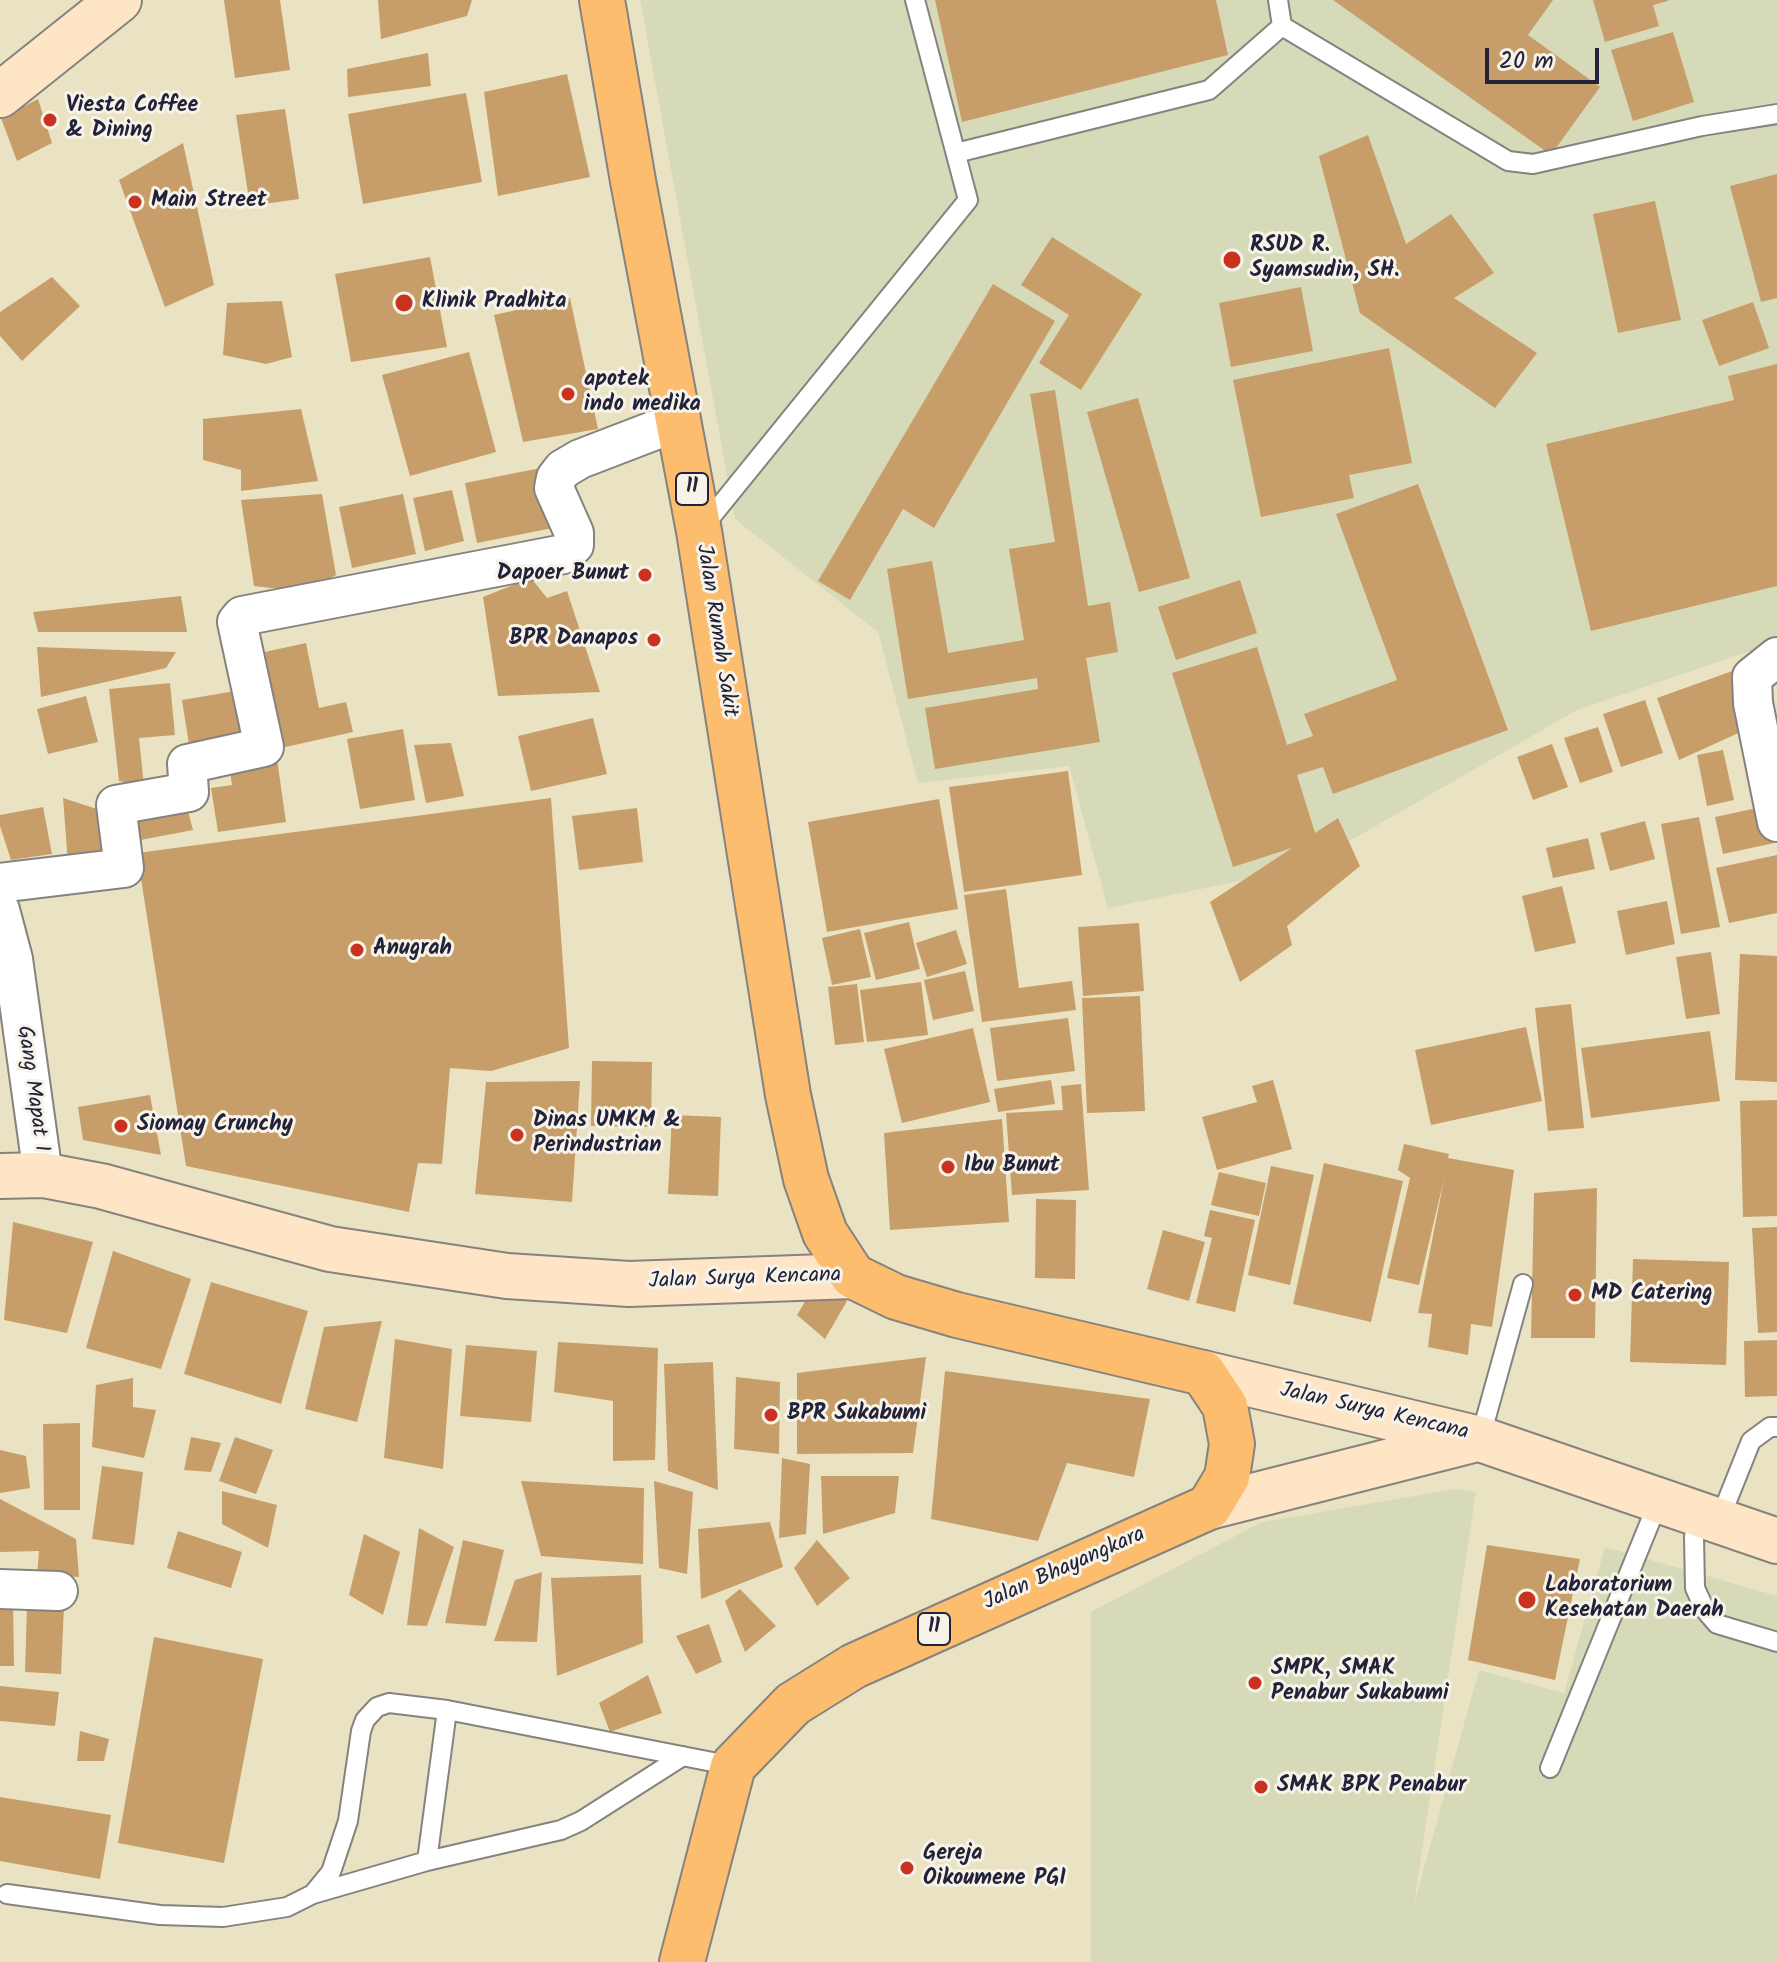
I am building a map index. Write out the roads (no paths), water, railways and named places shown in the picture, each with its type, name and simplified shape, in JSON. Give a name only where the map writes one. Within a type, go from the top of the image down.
[{"type":"highway","name":"Jalan Rumah Sakit","points":[[602,0],[699,531],[769,980],[806,1179],[825,1233],[853,1276]]},
{"type":"highway","name":"Jalan Surya Kencana","points":[[853,1276],[896,1297],[957,1315],[1203,1373]]},
{"type":"highway","points":[[1203,1373],[1225,1406],[1232,1444],[1227,1477],[1209,1507]]},
{"type":"highway","name":"Jalan Bhayangkara","points":[[682,1962],[733,1766],[793,1704],[854,1666],[1209,1507]]},
{"type":"street","points":[[0,95],[119,0]]},
{"type":"street","points":[[0,883],[124,868],[116,805],[189,792],[187,764],[264,747],[237,622],[242,616],[564,554],[570,551],[574,533],[554,488],[556,478],[563,469],[580,459],[679,421]]},
{"type":"street","points":[[1777,657],[1752,677],[1753,703],[1777,822]]},
{"type":"street","name":"Gang Mapat I","points":[[0,910],[13,959],[43,1175]]},
{"type":"street","name":"Jalan Surya Kencana","points":[[0,1176],[43,1175],[101,1186],[330,1249],[507,1276],[629,1284],[853,1276]]},
{"type":"street","name":"Jalan Surya Kencana","points":[[1203,1373],[1480,1439],[1777,1541]]},
{"type":"street","name":"Jalan Surya Kencana","points":[[1209,1507],[1480,1439]]},
{"type":"street","points":[[0,1589],[58,1591]]},
{"type":"lane","points":[[699,531],[968,200],[915,0]]},
{"type":"lane","points":[[1278,0],[1282,26]]},
{"type":"lane","points":[[956,153],[1209,90],[1282,26]]},
{"type":"lane","points":[[1282,26],[1508,161],[1533,164],[1702,126],[1777,114]]},
{"type":"lane","points":[[1480,1439],[1523,1284]]},
{"type":"lane","points":[[1550,1768],[1692,1511],[1751,1441],[1770,1427],[1777,1427]]},
{"type":"lane","points":[[1692,1511],[1695,1588],[1705,1610],[1717,1624],[1777,1642]]},
{"type":"lane","points":[[313,1894],[331,1872],[348,1821],[365,1720],[377,1707],[389,1703],[447,1710],[733,1766]]},
{"type":"lane","points":[[427,1861],[447,1710]]},
{"type":"lane","points":[[7,1894],[160,1915],[223,1917],[287,1907],[313,1894],[427,1861],[561,1830],[581,1821],[683,1756]]},
{"type":"place","name":"Viesta Coffee & Dining","points":[[50,120]]},
{"type":"place","name":"Main Street","points":[[135,202]]},
{"type":"place","name":"RSUD R. Syamsudin, SH.","points":[[1232,260]]},
{"type":"place","name":"Klinik Pradhita","points":[[404,303]]},
{"type":"place","name":"apotek indo medika","points":[[568,394]]},
{"type":"place","name":"Dapoer Bunut","points":[[645,575]]},
{"type":"place","name":"BPR Danapos","points":[[654,640]]},
{"type":"place","name":"Anugrah","points":[[357,950]]},
{"type":"place","name":"Siomay Crunchy","points":[[121,1126]]},
{"type":"place","name":"Dinas UMKM & Perindustrian","points":[[517,1135]]},
{"type":"place","name":"Ibu Bunut","points":[[948,1167]]},
{"type":"place","name":"MD Catering","points":[[1575,1295]]},
{"type":"place","name":"BPR Sukabumi","points":[[771,1415]]},
{"type":"place","name":"Laboratorium Kesehatan Daerah","points":[[1527,1600]]},
{"type":"place","name":"SMPK, SMAK Penabur Sukabumi","points":[[1255,1683]]},
{"type":"place","name":"SMAK BPK Penabur","points":[[1261,1787]]},
{"type":"place","name":"Gereja Oikoumene PGI","points":[[907,1868]]}]
